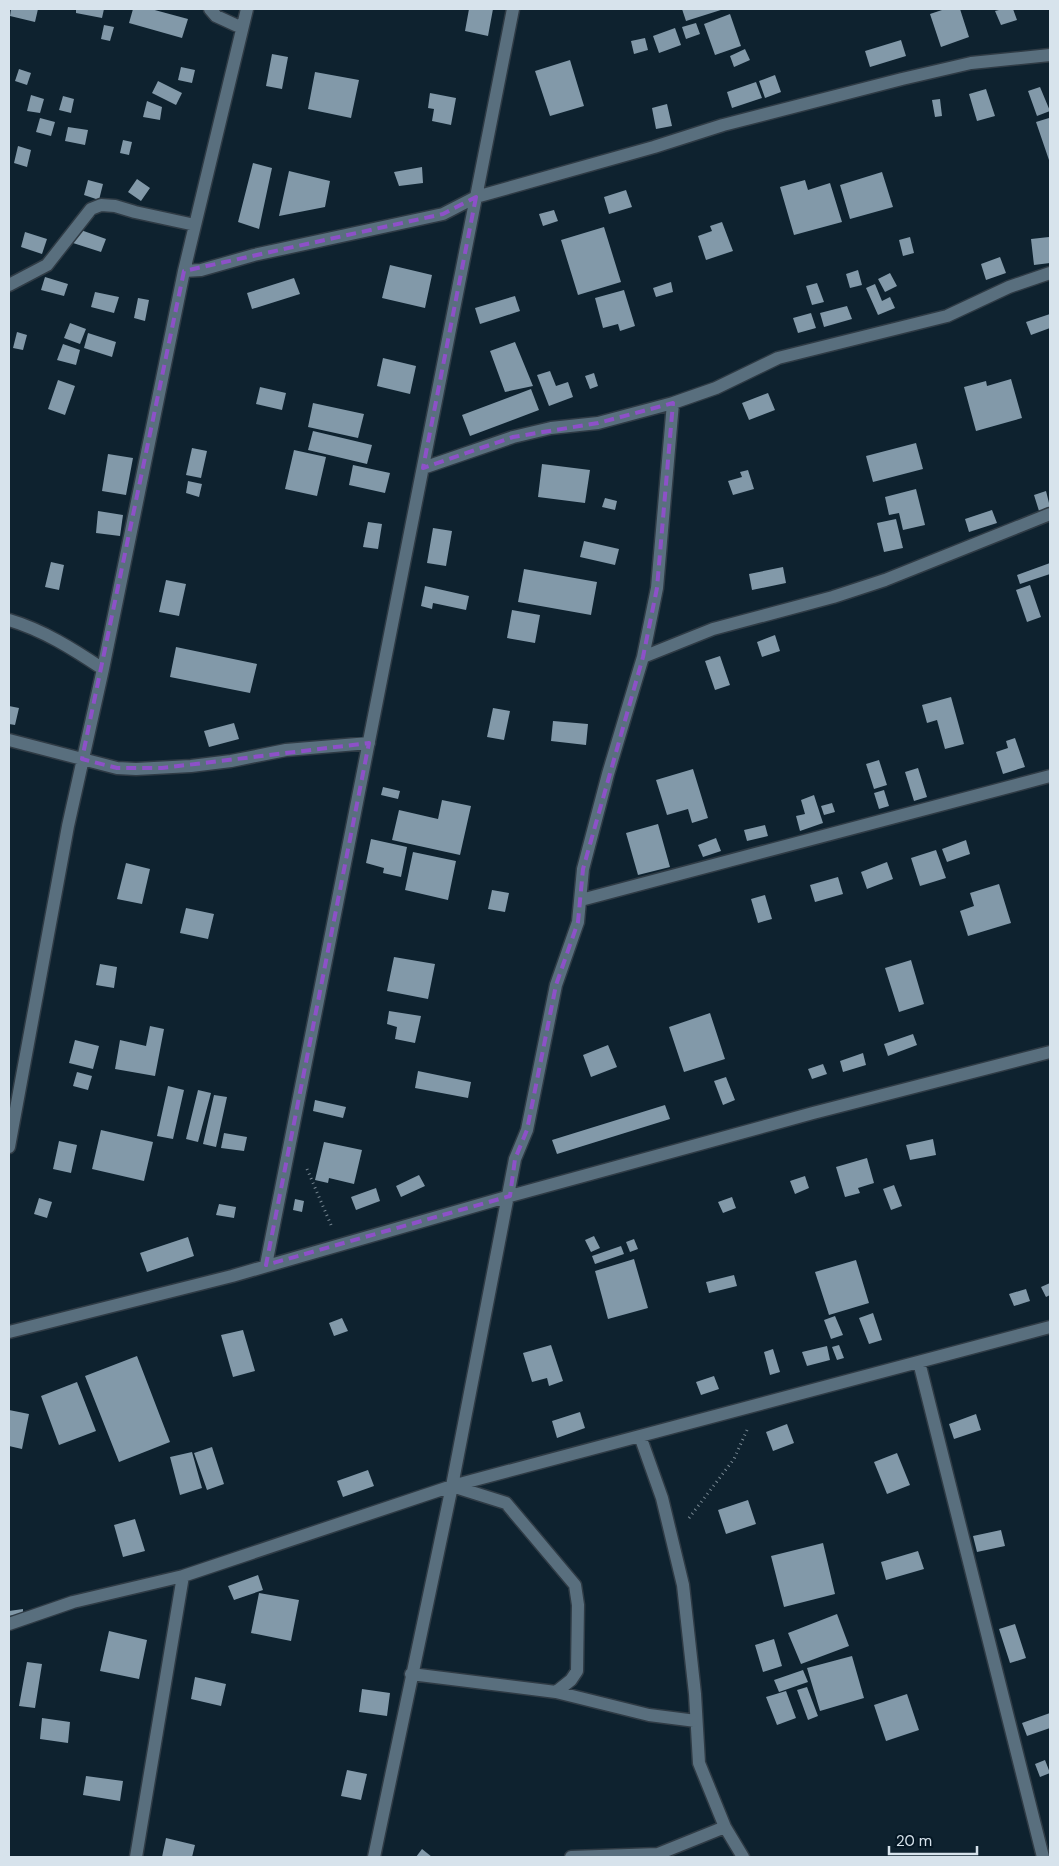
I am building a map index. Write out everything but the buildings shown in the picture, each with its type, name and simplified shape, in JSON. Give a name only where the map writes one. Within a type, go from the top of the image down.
[{"type":"street","points":[[210,9],[216,16],[242,28]]},
{"type":"street","points":[[9,1147],[68,826],[103,669],[184,271],[247,9]]},
{"type":"street","points":[[266,1264],[513,9]]},
{"type":"street","points":[[184,271],[201,270],[254,255],[443,214],[476,197],[654,147],[723,125],[902,80],[971,63],[1050,55]]},
{"type":"street","points":[[9,285],[47,265],[91,209],[101,205],[116,206],[195,225]]},
{"type":"street","points":[[423,468],[513,437],[551,428],[598,422],[673,403],[716,388],[778,358],[831,344],[862,339],[947,316],[1009,287],[1050,273]]},
{"type":"street","points":[[374,1857],[452,1486],[510,1196],[515,1159],[528,1130],[556,985],[578,922],[586,860],[608,774],[643,657],[657,588],[673,403]]},
{"type":"street","points":[[643,657],[713,629],[833,597],[885,580],[1050,514]]},
{"type":"street","points":[[9,620],[29,626],[73,649],[103,669]]},
{"type":"street","points":[[9,740],[117,768],[162,768],[232,761],[286,750],[369,743]]},
{"type":"street","points":[[581,900],[1050,776]]},
{"type":"street","points":[[9,1332],[232,1276],[266,1264],[343,1245],[510,1196],[803,1116],[1050,1052]]},
{"type":"street","points":[[9,1624],[73,1602],[183,1576],[452,1486],[1050,1327]]},
{"type":"street","points":[[919,1362],[1043,1857]]},
{"type":"street","points":[[640,1436],[656,1480],[683,1584],[695,1694],[699,1763],[725,1827],[743,1857]]},
{"type":"street","points":[[452,1486],[506,1503],[575,1585],[578,1605],[576,1635],[578,1670],[556,1692]]},
{"type":"street","points":[[136,1857],[183,1576]]},
{"type":"street","points":[[411,1674],[556,1692],[641,1714],[696,1721]]},
{"type":"street","points":[[571,1857],[658,1854],[725,1827]]},
{"type":"path","points":[[306,1166],[327,1217],[343,1245]]},
{"type":"path","points":[[672,1536],[693,1513],[734,1459],[759,1404]]},
{"type":"highlighted area","points":[[476,197],[423,468],[513,437],[598,423],[673,403],[657,588],[643,657],[583,869],[578,922],[556,985],[527,1130],[515,1159],[510,1196],[266,1265],[369,743],[162,768],[117,768],[82,759],[184,271],[443,214]]}]
